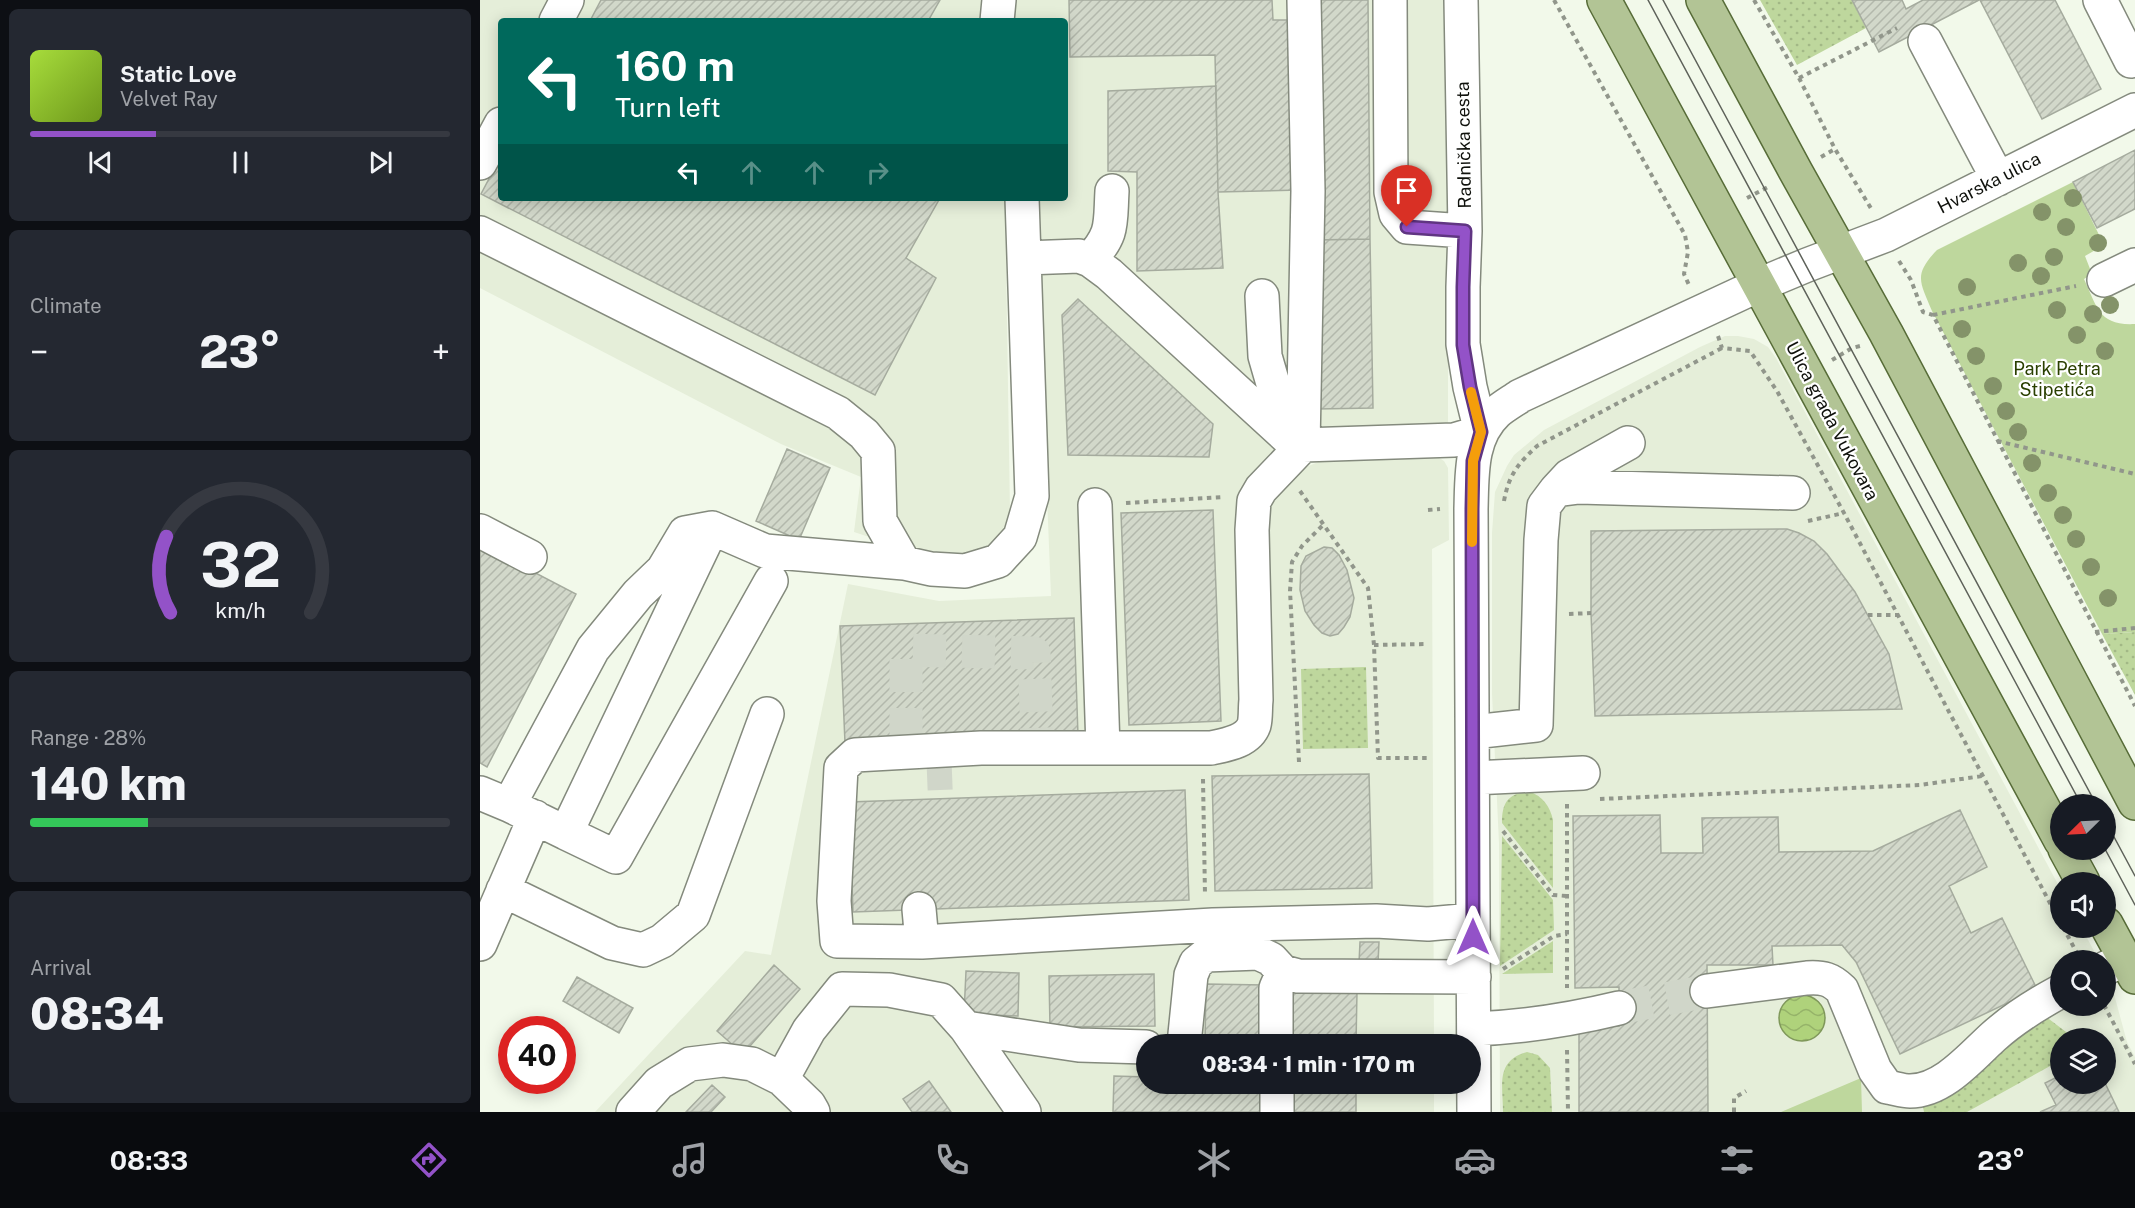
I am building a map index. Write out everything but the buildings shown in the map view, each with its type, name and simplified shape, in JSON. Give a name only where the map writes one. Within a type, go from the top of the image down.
[{"type":"main road","name":"Ulica grada Vukovara","points":[[1604,0],[2050,821]]},
{"type":"main road","points":[[1703,0],[1892,344],[2135,803]]},
{"type":"main road","points":[[2111,938],[2122,968]]},
{"type":"street","points":[[558,18],[567,0]]},
{"type":"street","points":[[997,18],[999,0]]},
{"type":"street","points":[[1304,0],[1308,191],[1296,442],[1254,501],[1252,530],[1256,700],[1254,726],[1246,736],[1231,744],[1211,748],[1103,748],[1036,742],[981,748],[907,747],[855,755],[841,768],[834,902],[837,941],[922,942],[1213,925],[1376,921],[1428,924],[1473,920]]},
{"type":"street","points":[[1390,0],[1390,192],[1396,214],[1407,227],[1465,231]]},
{"type":"street","name":"Radnička cesta","points":[[1461,0],[1465,231],[1463,345],[1481,432]]},
{"type":"street","points":[[2100,0],[2131,61]]},
{"type":"street","points":[[1912,34],[1998,179]]},
{"type":"street","name":"Hvarska ulica","points":[[1841,253],[1886,235],[2135,110]]},
{"type":"street","points":[[480,163],[498,130]]},
{"type":"street","points":[[1090,260],[1110,233],[1112,190]]},
{"type":"street","points":[[480,944],[503,890],[508,805],[593,649],[638,594],[663,570],[685,533],[712,528],[765,551],[904,563],[931,569],[965,571],[998,561],[1020,537],[1032,496],[1022,201]]},
{"type":"street","points":[[480,233],[838,413],[864,434],[878,451],[880,521],[904,563]]},
{"type":"street","name":"Radnička cesta","points":[[1474,1112],[1474,1029],[1488,974],[1473,920],[1473,461],[1481,432],[1497,412],[1520,396],[1759,285],[1807,264],[1841,253]]},
{"type":"street","points":[[1025,258],[1079,256],[1090,260],[1109,274],[1296,442],[1454,440],[1481,432]]},
{"type":"street","points":[[2104,280],[2135,265]]},
{"type":"street","points":[[1262,296],[1265,356],[1296,442]]},
{"type":"street","points":[[1473,732],[1536,725],[1544,506],[1569,476],[1628,443]]},
{"type":"street","points":[[1556,490],[1579,487],[1798,507]]},
{"type":"street","points":[[1095,505],[1103,748]]},
{"type":"street","points":[[566,833],[712,528]]},
{"type":"street","points":[[480,531],[530,557]]},
{"type":"street","points":[[508,805],[616,857],[771,581]]},
{"type":"street","points":[[503,890],[612,943],[643,950],[662,941],[693,915],[766,714]]},
{"type":"street","points":[[952,773],[961,771],[981,748]]},
{"type":"street","points":[[1473,778],[1580,782]]},
{"type":"street","points":[[919,909],[922,942]]},
{"type":"street","points":[[1185,1034],[1191,975],[1196,963],[1206,955],[1258,953],[1271,959],[1282,972],[1298,976],[1488,974]]},
{"type":"street","points":[[1276,1034],[1276,988],[1282,972]]},
{"type":"street","points":[[1707,991],[1807,978],[1822,977],[1833,980],[1842,990],[1875,1070],[1887,1087],[1910,1092],[1931,1086],[1964,1066],[1994,1036],[2034,1006],[2050,997]]},
{"type":"street","points":[[782,1079],[809,1030],[842,989],[889,990],[942,1000],[966,1028],[1024,1112]]},
{"type":"street","points":[[1474,1029],[1508,1028],[1566,1021],[1619,1008]]},
{"type":"street","points":[[966,1028],[1079,1045],[1136,1047]]},
{"type":"street","points":[[633,1112],[659,1083],[690,1064],[723,1060],[752,1064],[782,1079],[809,1105],[813,1112]]},
{"type":"street","points":[[1276,1094],[1277,1112]]},
{"type":"path","points":[[1554,0],[1685,235],[1688,252],[1684,274],[1689,285]]},
{"type":"path","points":[[1754,0],[1799,78],[1835,149],[1868,203]]},
{"type":"path","points":[[1799,78],[1912,34]]},
{"type":"path","points":[[1816,160],[1835,149]]},
{"type":"path","points":[[1743,200],[1772,185]]},
{"type":"path","points":[[1685,235],[1692,231]]},
{"type":"path","points":[[1903,267],[1911,280],[1923,312]]},
{"type":"path","points":[[1917,315],[1923,312],[1932,315],[2104,280]]},
{"type":"path","points":[[1932,315],[2135,706]]},
{"type":"path","points":[[1717,334],[1722,348]]},
{"type":"path","points":[[1835,358],[1852,348],[1868,343]]},
{"type":"path","points":[[1503,508],[1507,484],[1519,463],[1537,446],[1722,348],[1750,351],[1777,391],[1844,513],[2050,904]]},
{"type":"path","points":[[1997,441],[2135,474]]},
{"type":"path","points":[[1297,486],[1368,588],[1374,645],[1378,758],[1427,758]]},
{"type":"path","points":[[1095,505],[1226,496]]},
{"type":"path","points":[[1798,507],[1844,513]]},
{"type":"path","points":[[1299,762],[1290,591],[1292,562],[1302,546],[1324,524]]},
{"type":"path","points":[[1568,603],[1568,625]]},
{"type":"path","points":[[1569,614],[1591,613]]},
{"type":"path","points":[[1868,615],[1898,615]]},
{"type":"path","points":[[2096,632],[2135,628]]},
{"type":"path","points":[[1374,645],[1426,644]]},
{"type":"path","points":[[1202,772],[1205,896]]},
{"type":"path","points":[[1568,1112],[1567,896],[1580,782],[1920,785],[1982,776]]},
{"type":"path","points":[[1503,831],[1553,895],[1567,896]]},
{"type":"path","points":[[1488,974],[1554,936],[1567,934]]},
{"type":"path","points":[[2110,1016],[2135,1064]]},
{"type":"path","points":[[1734,1112],[1734,1098],[1746,1091]]},
{"type":"shaded area","points":[[480,0],[982,0],[979,18],[498,18],[498,201],[1005,201],[1010,512],[1007,524],[999,537],[983,553],[941,561],[854,532],[861,477],[781,444],[480,288]]},
{"type":"shaded area","points":[[1014,0],[1445,0],[1448,47],[1448,424],[1333,432],[1321,427],[1272,445],[1296,471],[1326,459],[1438,457],[1448,468],[1449,540],[1432,549],[1434,1034],[1136,1034],[1136,1094],[1434,1094],[1434,1112],[595,1112],[745,951],[771,955],[848,584],[939,601],[1051,596],[1035,201],[1068,201],[1068,18],[1010,18]]},
{"type":"shaded area","points":[[1725,336],[1754,339],[1768,347],[1776,358],[2051,872],[2050,938],[2087,938],[2094,950],[2050,950],[2050,1016],[2116,1016],[2116,1001],[2127,1042],[2135,1057],[2135,1112],[1500,1112],[1499,843],[1492,694],[1492,533],[1495,492],[1507,466],[1514,455],[1544,430]]},
{"type":"green space","points":[[1760,0],[1852,0],[1866,28],[1797,65]]},
{"type":"green space","name":"Park Petra Stipetića","points":[[2073,182],[2104,245],[2085,256],[2092,274],[2084,279],[2096,306],[2106,318],[2123,324],[2135,324],[2135,632],[2102,634],[1932,311],[1921,279],[1924,266],[1937,250]]},
{"type":"green space","points":[[2135,632],[2135,695],[2102,634]]},
{"type":"green space","points":[[1366,667],[1368,748],[1303,749],[1301,669]]},
{"type":"green space","points":[[1529,791],[1545,802],[1553,820],[1553,888],[1502,823],[1503,810],[1508,800],[1516,794]]},
{"type":"green space","points":[[1502,836],[1553,900],[1554,930],[1500,966]]},
{"type":"green space","points":[[1553,941],[1553,973],[1502,974]]},
{"type":"green space","points":[[2045,1016],[2061,1028],[2050,1028],[2050,1066],[1967,1112],[1924,1112],[1922,1102]]},
{"type":"green space","points":[[1527,1052],[1538,1055],[1550,1068],[1552,1112],[1503,1112],[1502,1084],[1505,1068],[1510,1061]]},
{"type":"green space","points":[[1861,1078],[1862,1112],[1781,1112]]},
{"type":"water","points":[[1807,995],[1819,1001],[1824,1009],[1824,1027],[1819,1035],[1811,1040],[1797,1041],[1785,1035],[1780,1027],[1779,1013],[1785,1001],[1793,996]]},
{"type":"tunnel","points":[[906,741],[906,650],[1034,653],[1037,737]]},
{"type":"tunnel","points":[[927,774],[952,773]]},
{"type":"tunnel","points":[[1619,1008],[1707,991]]},
{"type":"tram line","points":[[1648,0],[2076,794]]},
{"type":"tram line","points":[[1663,0],[2091,794]]},
{"type":"tram line","points":[[2116,841],[2135,876]]},
{"type":"tram line","points":[[2111,860],[2135,905]]},
{"type":"slow traffic","points":[[1471,392],[1481,432],[1473,461],[1472,542]]},
{"type":"route","points":[[1407,227],[1465,231],[1463,345],[1481,432],[1473,461],[1472,509],[1473,937]]}]
